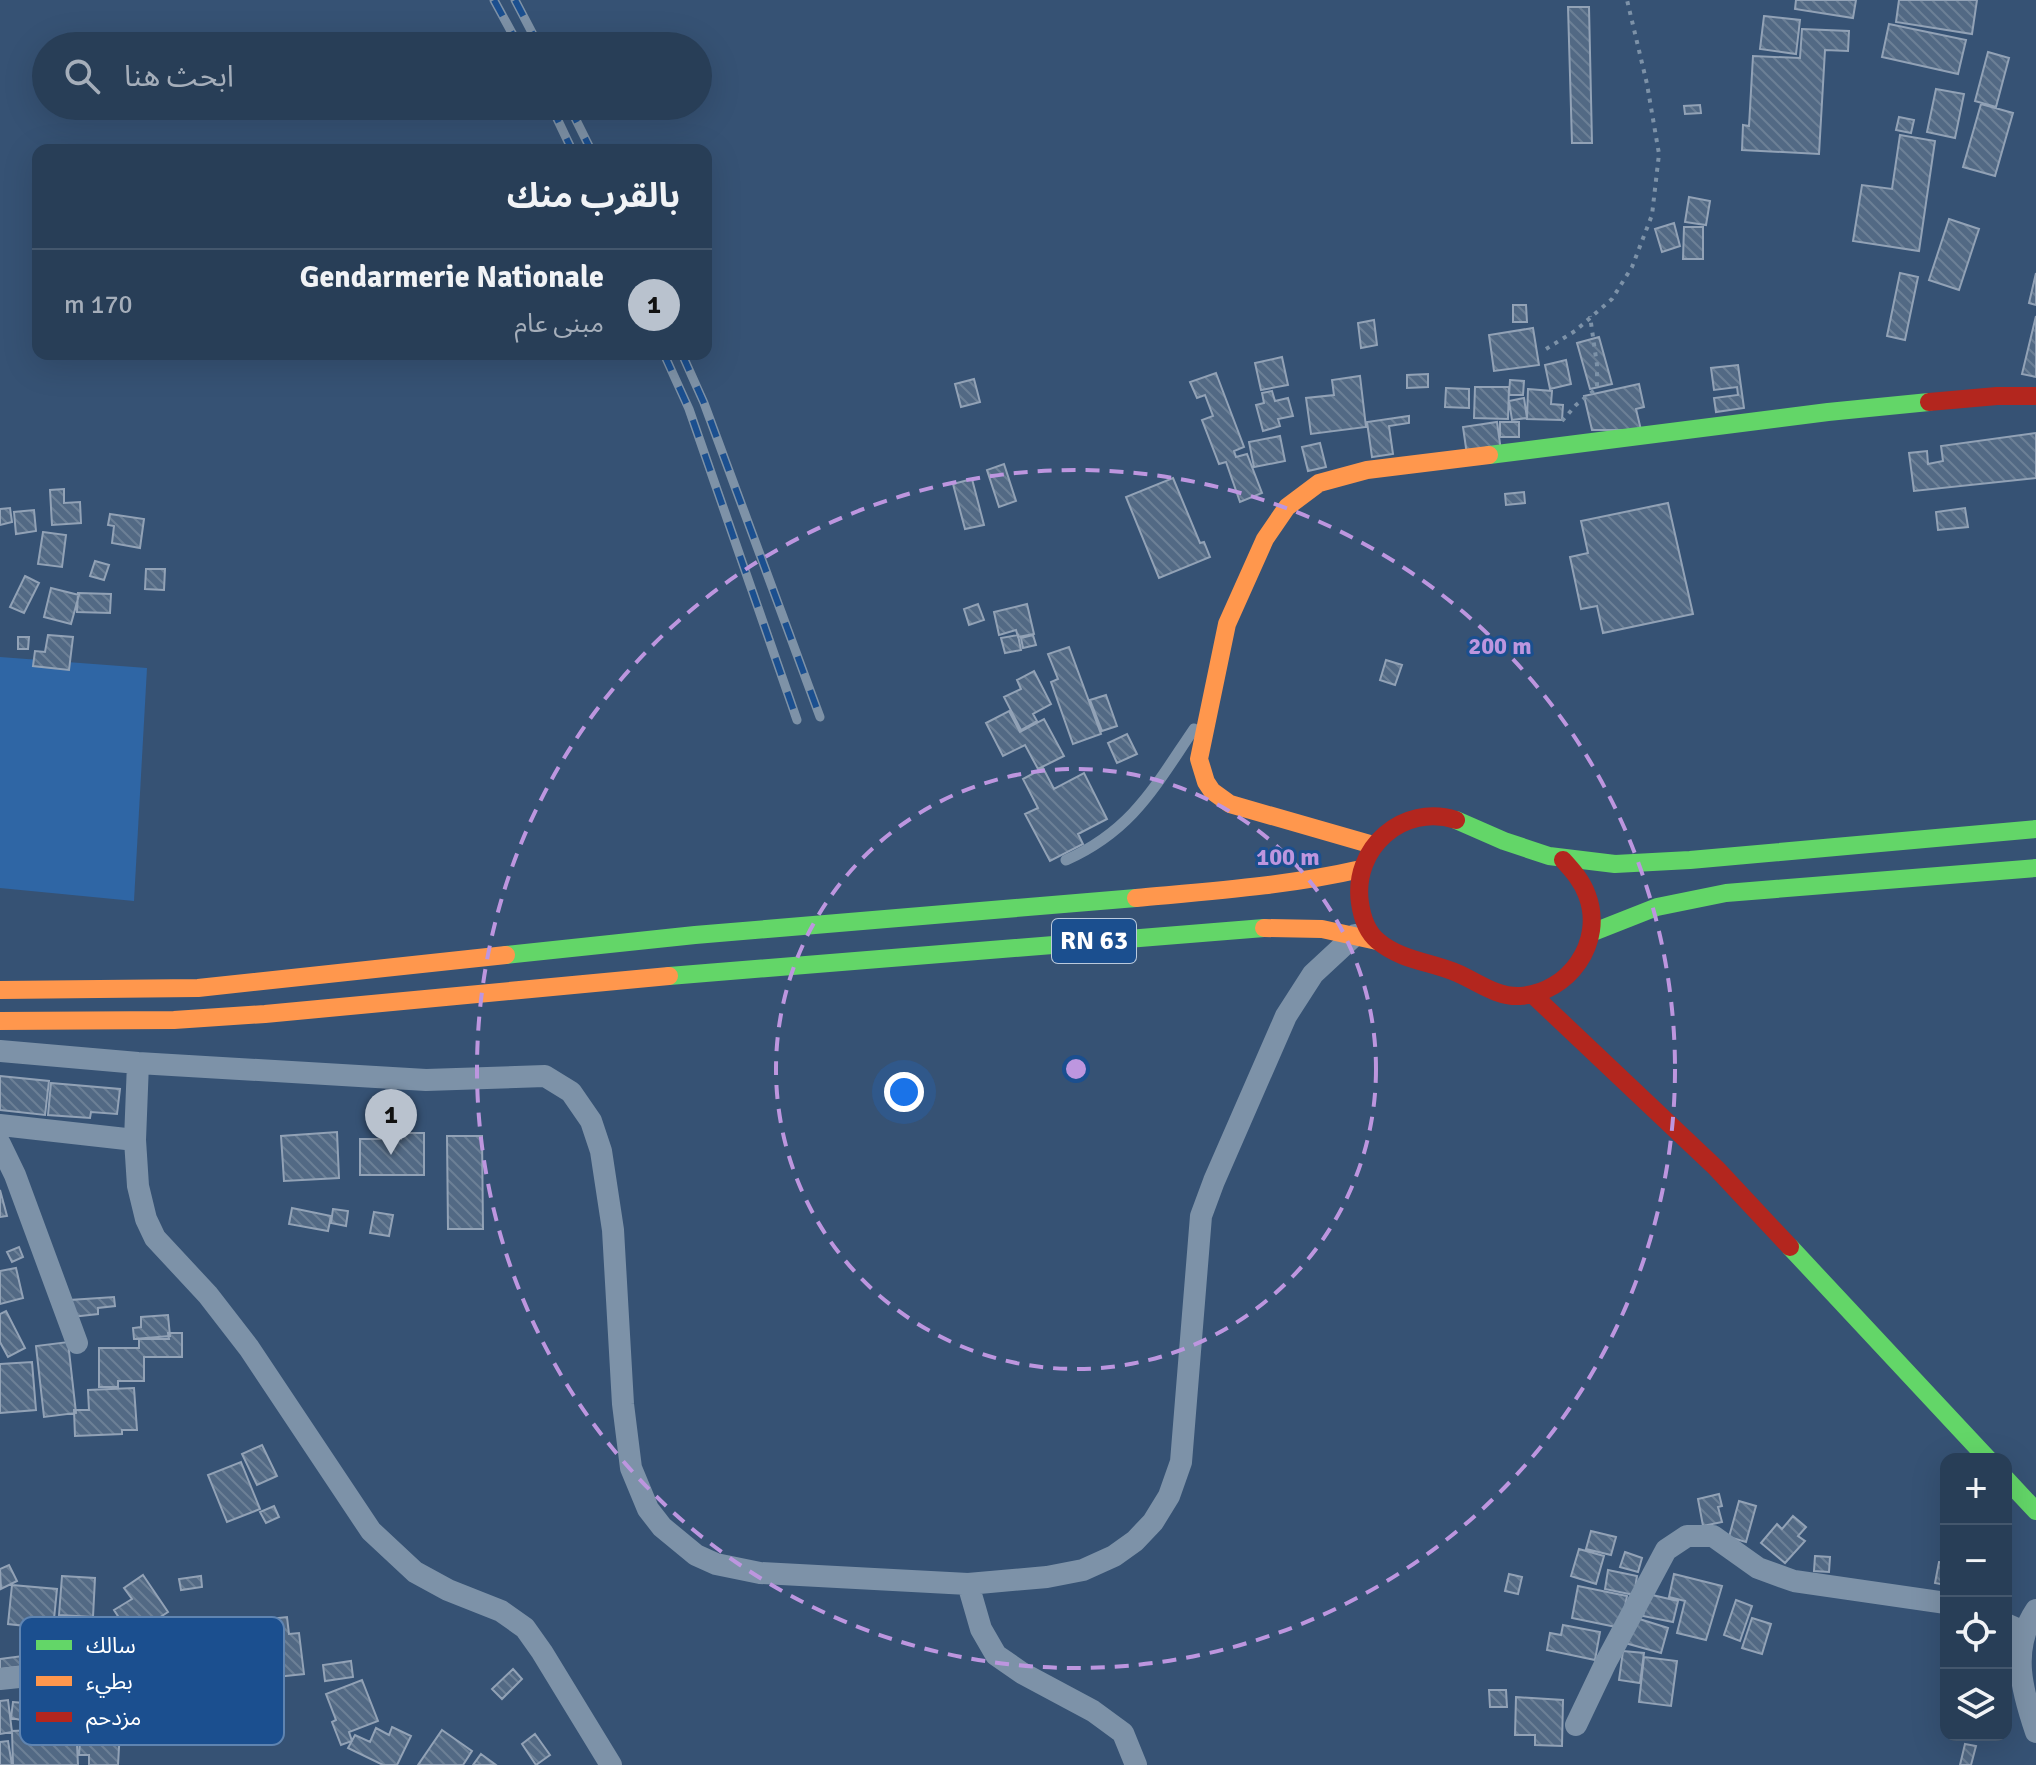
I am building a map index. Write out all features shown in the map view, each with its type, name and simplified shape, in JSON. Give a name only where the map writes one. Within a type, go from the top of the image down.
[{"type":"main road","points":[[1373,845],[1230,804],[1206,782],[1199,759],[1227,624],[1265,539],[1287,507],[1319,483],[1367,470],[1828,412],[1997,396],[2036,396]]},
{"type":"main road","points":[[1563,860],[1575,870],[1587,892],[1593,916],[1591,933],[1586,950],[1575,968],[1555,985],[1532,994],[1503,994],[1406,956],[1377,941],[1361,911],[1361,869],[1373,845],[1405,820],[1432,814],[1445,816],[1503,841],[1563,860],[1622,863],[1684,880],[1939,874],[2036,868]]},
{"type":"main road","points":[[1591,933],[1638,911],[1684,880],[2036,829]]},
{"type":"main road","points":[[0,990],[198,988],[695,935],[1262,887],[1361,869]]},
{"type":"main road","name":"RN 63","points":[[0,1021],[235,1017],[811,963],[1255,928],[1288,927],[1355,935],[1377,941]]},
{"type":"main road","points":[[1532,994],[1716,1168],[1982,1453]]},
{"type":"main road","points":[[2012,1485],[2036,1511]]},
{"type":"street","points":[[0,1051],[138,1063],[426,1080],[545,1076],[571,1092],[591,1121],[601,1151],[613,1230],[623,1404],[631,1468],[648,1509],[662,1527],[696,1555],[738,1571],[968,1584],[1047,1577],[1083,1570],[1114,1556],[1135,1541],[1153,1522],[1169,1496],[1181,1462],[1201,1216],[1286,1016],[1313,974],[1355,935]]},
{"type":"street","points":[[138,1063],[135,1140],[141,1203],[155,1238],[208,1295],[249,1348],[371,1531],[415,1572],[448,1590],[501,1611],[525,1628],[611,1765]]},
{"type":"street","points":[[0,1125],[135,1140]]},
{"type":"street","points":[[0,1144],[15,1175],[77,1343]]},
{"type":"street","points":[[1576,1725],[1666,1550],[1687,1536],[1713,1536],[1742,1558],[1775,1576],[1940,1602]]},
{"type":"street","points":[[968,1584],[981,1629],[996,1655],[1022,1673],[1093,1711],[1123,1733],[1136,1765]]},
{"type":"street","points":[[2036,1610],[2015,1628],[2021,1680],[2036,1732]]},
{"type":"lane","points":[[1066,860],[1091,849],[1133,816],[1208,708]]},
{"type":"path","points":[[1546,349],[1575,331],[1612,299],[1632,267],[1652,215],[1659,154],[1627,0]]},
{"type":"path","points":[[1564,445],[1562,418],[1597,388],[1590,316]]},
{"type":"shaded area","points":[[0,657],[147,668],[134,901],[0,888]]},
{"type":"building","points":[[1796,0],[1856,0],[1853,18],[1795,9]]},
{"type":"building","points":[[1899,0],[1977,0],[1972,34],[1896,22]]},
{"type":"building","points":[[1568,7],[1589,7],[1592,143],[1572,143]]},
{"type":"building","points":[[1764,16],[1800,20],[1796,54],[1760,49]]},
{"type":"building","points":[[1889,24],[1966,40],[1958,74],[1882,57]]},
{"type":"building","points":[[1802,29],[1849,31],[1848,51],[1825,50],[1819,154],[1742,150],[1743,125],[1749,126],[1753,56],[1800,58]]},
{"type":"building","points":[[1988,52],[2009,58],[1996,107],[1975,101]]},
{"type":"building","points":[[1936,89],[1964,94],[1955,138],[1927,132]]},
{"type":"building","points":[[1981,104],[2013,113],[1995,176],[1963,167]]},
{"type":"building","points":[[1700,105],[1701,113],[1685,114],[1684,106]]},
{"type":"building","points":[[1899,117],[1914,120],[1911,133],[1896,130]]},
{"type":"building","points":[[1900,135],[1935,141],[1919,251],[1853,241],[1862,185],[1892,189]]},
{"type":"building","points":[[1689,197],[1710,201],[1706,225],[1685,222]]},
{"type":"building","points":[[1949,219],[1979,229],[1959,290],[1929,280]]},
{"type":"building","points":[[1674,223],[1680,246],[1662,252],[1655,229]]},
{"type":"building","points":[[1684,227],[1703,227],[1703,259],[1683,259]]},
{"type":"building","points":[[1900,273],[1918,277],[1905,340],[1887,336]]},
{"type":"building","points":[[2036,273],[2036,305],[2029,303]]},
{"type":"building","points":[[1513,305],[1526,305],[1527,322],[1513,322]]},
{"type":"building","points":[[2036,316],[2036,377],[2022,374]]},
{"type":"building","points":[[1374,320],[1377,345],[1361,348],[1358,323]]},
{"type":"building","points":[[1533,328],[1539,365],[1494,371],[1489,335]]},
{"type":"building","points":[[1599,337],[1612,384],[1590,389],[1577,343]]},
{"type":"building","points":[[1282,357],[1288,385],[1261,390],[1255,363]]},
{"type":"building","points":[[1566,360],[1571,384],[1550,389],[1545,365]]},
{"type":"building","points":[[1738,365],[1744,408],[1716,412],[1714,398],[1738,395],[1737,387],[1714,390],[1711,368]]},
{"type":"building","points":[[1216,373],[1244,447],[1234,451],[1236,457],[1247,454],[1262,493],[1240,502],[1226,462],[1219,464],[1202,420],[1213,416],[1205,395],[1197,398],[1190,382]]},
{"type":"building","points":[[1428,374],[1428,387],[1407,388],[1407,375]]},
{"type":"building","points":[[1360,376],[1366,427],[1311,434],[1306,398],[1334,395],[1332,380]]},
{"type":"building","points":[[974,379],[980,402],[961,407],[955,384]]},
{"type":"building","points":[[1510,380],[1524,381],[1523,395],[1509,395]]},
{"type":"building","points":[[1639,384],[1644,407],[1636,409],[1641,430],[1592,430],[1584,396]]},
{"type":"building","points":[[1475,387],[1509,387],[1508,419],[1474,418]]},
{"type":"building","points":[[1446,388],[1469,389],[1469,408],[1445,407]]},
{"type":"building","points":[[1528,389],[1552,391],[1551,404],[1563,405],[1562,420],[1527,419]]},
{"type":"building","points":[[1272,391],[1275,401],[1288,398],[1293,416],[1278,419],[1280,426],[1263,431],[1256,405],[1264,403],[1262,393]]},
{"type":"building","points":[[1524,398],[1527,418],[1512,420],[1509,401]]},
{"type":"building","points":[[1409,416],[1409,423],[1389,426],[1393,454],[1372,457],[1367,422]]},
{"type":"building","points":[[1497,422],[1501,451],[1467,455],[1463,427]]},
{"type":"building","points":[[1500,422],[1519,422],[1519,437],[1500,437]]},
{"type":"building","points":[[2036,433],[2036,478],[1914,491],[1909,453],[1927,451],[1928,464],[1943,461],[1941,446]]},
{"type":"building","points":[[1280,436],[1285,461],[1254,467],[1249,442]]},
{"type":"building","points":[[1320,443],[1326,467],[1308,471],[1302,447]]},
{"type":"building","points":[[1004,464],[1016,501],[999,507],[987,470]]},
{"type":"building","points":[[1173,478],[1200,543],[1204,542],[1210,557],[1159,578],[1126,497]]},
{"type":"building","points":[[972,479],[984,525],[965,529],[953,484]]},
{"type":"building","points":[[64,489],[64,503],[80,502],[81,523],[52,525],[50,490]]},
{"type":"building","points":[[1524,492],[1525,503],[1506,505],[1505,494]]},
{"type":"building","points":[[1668,503],[1693,614],[1603,633],[1597,606],[1581,609],[1570,557],[1588,553],[1581,521]]},
{"type":"building","points":[[10,508],[12,522],[0,525],[0,509]]},
{"type":"building","points":[[1965,508],[1968,527],[1938,530],[1936,512]]},
{"type":"building","points":[[34,510],[36,531],[16,534],[14,512]]},
{"type":"building","points":[[110,514],[144,519],[140,548],[112,543],[114,526],[108,525]]},
{"type":"building","points":[[43,532],[66,535],[62,567],[38,564]]},
{"type":"building","points":[[95,561],[109,565],[104,580],[90,576]]},
{"type":"building","points":[[146,569],[165,569],[164,590],[145,589]]},
{"type":"building","points":[[25,576],[39,583],[24,613],[10,607]]},
{"type":"building","points":[[51,588],[79,595],[71,624],[44,617]]},
{"type":"building","points":[[78,593],[111,594],[110,613],[77,612]]},
{"type":"building","points":[[978,604],[984,620],[969,625],[964,609]]},
{"type":"building","points":[[1027,604],[1034,634],[1018,637],[1016,630],[999,635],[994,612]]},
{"type":"building","points":[[48,635],[73,637],[69,670],[33,666],[35,651],[45,652]]},
{"type":"building","points":[[1018,635],[1021,650],[1005,653],[1001,638]]},
{"type":"building","points":[[1033,635],[1036,645],[1023,648],[1021,638]]},
{"type":"building","points":[[18,637],[29,637],[28,649],[18,649]]},
{"type":"building","points":[[1069,647],[1101,734],[1073,744],[1051,682],[1058,679],[1048,654]]},
{"type":"building","points":[[1386,660],[1402,665],[1395,685],[1380,680]]},
{"type":"building","points":[[1034,671],[1051,704],[1033,714],[1037,721],[1021,730],[1004,697],[1021,689],[1017,680]]},
{"type":"building","points":[[1106,695],[1117,726],[1102,731],[1090,700]]},
{"type":"building","points":[[1009,711],[1020,732],[1044,719],[1064,756],[1038,769],[1025,745],[1003,756],[986,723]]},
{"type":"building","points":[[1127,734],[1137,754],[1117,763],[1108,743]]},
{"type":"building","points":[[1043,768],[1054,789],[1084,773],[1107,819],[1078,834],[1083,844],[1050,861],[1025,814],[1038,808],[1023,779]]},
{"type":"building","points":[[0,1076],[49,1081],[45,1115],[0,1110]]},
{"type":"building","points":[[51,1083],[120,1089],[117,1114],[91,1112],[90,1118],[48,1115]]},
{"type":"building","points":[[337,1132],[339,1178],[284,1181],[281,1136]]},
{"type":"building","points":[[401,1133],[424,1133],[424,1175],[360,1175],[360,1139],[401,1139]]},
{"type":"building","points":[[447,1136],[482,1136],[483,1229],[448,1229]]},
{"type":"building","points":[[0,1190],[7,1216],[0,1217]]},
{"type":"building","points":[[292,1208],[331,1216],[328,1231],[289,1224]]},
{"type":"building","points":[[333,1209],[348,1211],[346,1226],[331,1223]]},
{"type":"building","points":[[374,1212],[393,1215],[389,1236],[370,1233]]},
{"type":"building","points":[[19,1247],[23,1257],[12,1262],[7,1252]]},
{"type":"building","points":[[16,1268],[23,1298],[0,1304],[0,1271]]},
{"type":"building","points":[[114,1297],[115,1306],[98,1308],[98,1314],[72,1317],[70,1300]]},
{"type":"building","points":[[6,1311],[25,1348],[8,1357],[0,1342],[0,1314]]},
{"type":"building","points":[[168,1315],[170,1336],[134,1339],[133,1328],[141,1327],[141,1317]]},
{"type":"building","points":[[168,1333],[182,1333],[182,1357],[144,1357],[144,1381],[118,1381],[118,1387],[99,1387],[99,1348],[139,1348],[139,1339],[169,1339]]},
{"type":"building","points":[[68,1342],[76,1413],[44,1417],[36,1346]]},
{"type":"building","points":[[32,1362],[36,1410],[0,1413],[0,1364]]},
{"type":"building","points":[[134,1388],[137,1430],[122,1430],[122,1434],[75,1436],[74,1410],[89,1410],[88,1390]]},
{"type":"building","points":[[262,1445],[277,1476],[257,1485],[242,1454]]},
{"type":"building","points":[[241,1462],[260,1509],[227,1522],[208,1475]]},
{"type":"building","points":[[1719,1494],[1722,1522],[1703,1526],[1698,1499]]},
{"type":"building","points":[[1739,1501],[1756,1506],[1746,1542],[1729,1537]]},
{"type":"building","points":[[274,1506],[279,1517],[266,1523],[260,1512]]},
{"type":"building","points":[[1793,1516],[1806,1527],[1798,1536],[1805,1541],[1785,1563],[1761,1543],[1777,1524],[1782,1529]]},
{"type":"building","points":[[1591,1531],[1616,1537],[1611,1555],[1586,1549]]},
{"type":"building","points":[[1579,1549],[1604,1556],[1596,1584],[1571,1576]]},
{"type":"building","points":[[1625,1552],[1642,1558],[1638,1572],[1620,1567]]},
{"type":"building","points":[[1815,1556],[1830,1557],[1829,1572],[1814,1571]]},
{"type":"building","points":[[1939,1562],[1940,1562],[1940,1584],[1935,1583]]},
{"type":"building","points":[[9,1565],[17,1581],[1,1589],[0,1569]]},
{"type":"building","points":[[1608,1570],[1637,1576],[1634,1595],[1605,1589]]},
{"type":"building","points":[[1509,1574],[1522,1577],[1518,1594],[1505,1591]]},
{"type":"building","points":[[1674,1574],[1722,1586],[1706,1640],[1677,1633],[1685,1601],[1669,1597]]},
{"type":"building","points":[[143,1575],[168,1612],[160,1617],[119,1617],[114,1610],[132,1599],[124,1588]]},
{"type":"building","points":[[62,1576],[95,1578],[93,1617],[59,1615]]},
{"type":"building","points":[[201,1576],[202,1587],[181,1590],[179,1579]]},
{"type":"building","points":[[12,1585],[57,1589],[54,1617],[20,1617],[20,1625],[8,1624]]},
{"type":"building","points":[[1578,1586],[1627,1596],[1621,1628],[1572,1618]]},
{"type":"building","points":[[1648,1594],[1678,1601],[1673,1622],[1643,1616]]},
{"type":"building","points":[[1736,1600],[1752,1606],[1740,1641],[1724,1635]]},
{"type":"building","points":[[284,1617],[287,1617],[289,1634],[299,1633],[304,1674],[284,1676]]},
{"type":"building","points":[[1633,1617],[1668,1628],[1661,1653],[1625,1643]]},
{"type":"building","points":[[1752,1618],[1771,1624],[1762,1654],[1742,1648]]},
{"type":"building","points":[[1563,1625],[1600,1632],[1595,1660],[1547,1650],[1550,1633],[1561,1635]]},
{"type":"building","points":[[1623,1651],[1644,1653],[1640,1683],[1619,1680]]},
{"type":"building","points":[[20,1656],[20,1666],[0,1669],[0,1659]]},
{"type":"building","points":[[1644,1657],[1677,1661],[1671,1706],[1639,1702]]},
{"type":"building","points":[[351,1661],[353,1677],[325,1681],[323,1665]]},
{"type":"building","points":[[513,1669],[522,1679],[502,1699],[492,1689]]},
{"type":"building","points":[[362,1680],[378,1721],[349,1732],[352,1741],[341,1745],[326,1694]]},
{"type":"building","points":[[1489,1690],[1506,1690],[1507,1707],[1490,1707]]},
{"type":"building","points":[[1516,1697],[1563,1700],[1562,1746],[1535,1745],[1535,1735],[1515,1735]]},
{"type":"building","points":[[8,1700],[12,1732],[0,1734],[0,1701]]},
{"type":"building","points":[[13,1702],[20,1703],[20,1720],[11,1718]]},
{"type":"building","points":[[392,1727],[411,1736],[397,1765],[383,1765],[348,1748],[355,1735],[370,1742],[376,1728],[389,1735]]},
{"type":"building","points":[[442,1730],[472,1751],[463,1765],[418,1765]]},
{"type":"building","points":[[12,1731],[20,1731],[20,1745],[77,1745],[78,1765],[13,1765]]},
{"type":"building","points":[[535,1734],[550,1755],[536,1765],[522,1744]]},
{"type":"building","points":[[8,1741],[12,1765],[0,1765],[0,1742]]},
{"type":"building","points":[[1965,1744],[1976,1746],[1971,1765],[1960,1765]]},
{"type":"building","points":[[80,1745],[119,1745],[118,1765],[89,1765],[89,1755],[79,1755]]},
{"type":"building","points":[[481,1754],[496,1765],[473,1765]]},
{"type":"railway","points":[[494,0],[511,32]]},
{"type":"railway","points":[[515,0],[532,32]]},
{"type":"railway","points":[[558,120],[569,144]]},
{"type":"railway","points":[[576,120],[588,144]]},
{"type":"railway","points":[[667,360],[689,409],[797,720]]},
{"type":"railway","points":[[685,360],[704,403],[820,717]]},
{"type":"traffic: fast","points":[[1489,455],[1929,402]]},
{"type":"traffic: fast","points":[[1456,820],[1549,856],[1615,864],[2036,829]]},
{"type":"traffic: fast","points":[[1591,933],[1657,907],[1726,893],[2036,868]]},
{"type":"traffic: fast","points":[[506,955],[695,935],[1136,898]]},
{"type":"traffic: fast","points":[[669,976],[1264,928]]},
{"type":"traffic: fast","points":[[1790,1247],[1982,1453]]},
{"type":"traffic: fast","points":[[2012,1485],[2036,1511]]},
{"type":"traffic: slow","points":[[1373,845],[1230,804],[1212,791],[1206,782],[1199,759],[1227,624],[1265,539],[1287,507],[1319,483],[1367,470],[1489,455]]},
{"type":"traffic: slow","points":[[1136,898],[1277,884],[1361,869]]},
{"type":"traffic: slow","points":[[1264,928],[1322,929],[1377,941]]},
{"type":"traffic: slow","points":[[0,990],[198,988],[506,955]]},
{"type":"traffic: slow","points":[[0,1021],[174,1020],[265,1014],[669,976]]},
{"type":"traffic: jam","points":[[1929,402],[2036,396]]},
{"type":"traffic: jam","points":[[1456,820],[1436,816],[1418,818],[1400,824],[1385,834],[1364,864],[1360,883],[1361,908],[1371,933],[1387,947],[1406,957],[1457,973],[1495,992],[1520,996],[1554,986],[1579,962],[1587,947],[1591,930],[1587,895],[1563,860]]},
{"type":"traffic: jam","points":[[1532,994],[1716,1168],[1790,1247]]},
{"type":"place","name":"Gendarmerie Nationale","points":[[391,1155]]}]
